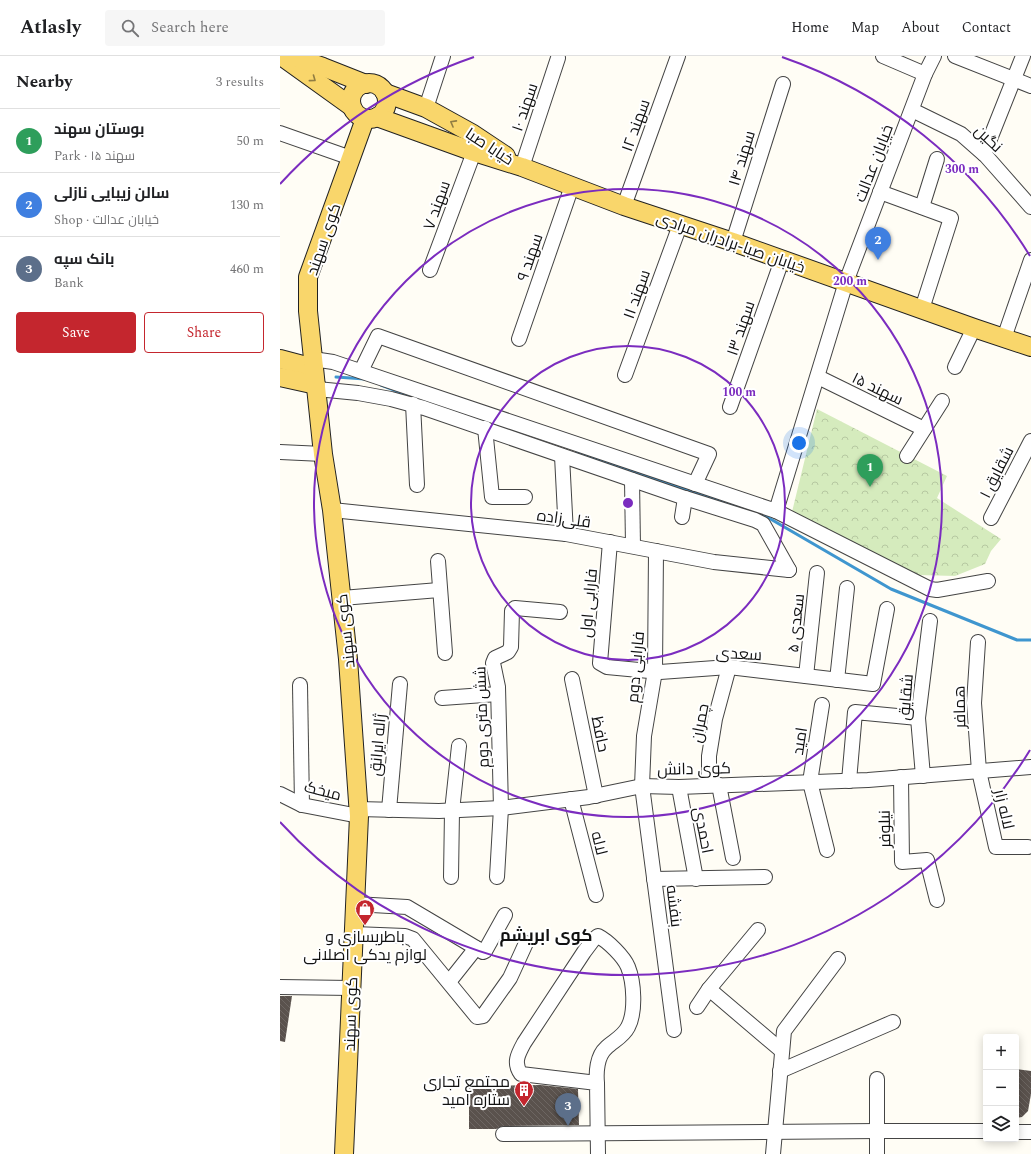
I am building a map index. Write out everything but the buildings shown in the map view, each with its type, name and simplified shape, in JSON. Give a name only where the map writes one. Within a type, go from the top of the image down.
[{"type":"main road","name":"خیابا صبا","points":[[281,56],[365,114],[522,167]]},
{"type":"main road","points":[[292,56],[325,61],[366,84],[376,85],[385,93],[387,104],[385,109],[365,114],[351,101],[352,95],[360,86],[366,84]]},
{"type":"main road","name":"خیابا صبا","points":[[385,93],[426,108],[473,134],[522,167]]},
{"type":"main road","name":"کوی سهند","points":[[344,1154],[359,812],[348,659],[332,510],[323,454],[308,311],[308,277],[351,158],[365,114]]},
{"type":"main road","name":"خیابان صبا-برادران مرادی","points":[[522,167],[624,206],[733,242],[922,310],[1031,347]]},
{"type":"main road","points":[[280,359],[315,375]]},
{"type":"main road","points":[[280,377],[315,375]]},
{"type":"street","points":[[426,108],[443,56]]},
{"type":"street","name":"سهند ۱۲","points":[[624,206],[678,56]]},
{"type":"street","points":[[883,56],[925,74]]},
{"type":"street","name":"خیابان عدالت","points":[[776,511],[846,282],[925,74],[934,56]]},
{"type":"street","points":[[955,56],[1031,86]]},
{"type":"street","points":[[984,154],[1023,56]]},
{"type":"street","name":"سهند ۱۰","points":[[522,167],[558,58]]},
{"type":"street","name":"سهند ۱۴","points":[[733,242],[782,84]]},
{"type":"street","name":"نگین","points":[[912,110],[961,134],[984,154],[1031,207]]},
{"type":"street","points":[[280,133],[351,158]]},
{"type":"street","name":"سهند ۷","points":[[430,270],[474,152]]},
{"type":"street","points":[[922,207],[937,159]]},
{"type":"street","name":"سهند ۹","points":[[519,338],[572,186]]},
{"type":"street","points":[[880,192],[951,218],[922,310]]},
{"type":"street","name":"سهند ۱۱","points":[[625,374],[680,225]]},
{"type":"street","name":"سهند ۱۳","points":[[730,408],[782,260]]},
{"type":"street","points":[[1004,338],[1031,260]]},
{"type":"street","points":[[955,367],[974,328]]},
{"type":"street","points":[[361,371],[378,336],[709,454],[695,484]]},
{"type":"street","points":[[315,375],[333,362],[776,511],[930,589],[937,590],[988,581]]},
{"type":"street","points":[[315,375],[378,396],[413,404],[685,498],[682,517]]},
{"type":"street","name":"سهند ۱۵","points":[[818,377],[924,429]]},
{"type":"street","points":[[907,456],[942,401]]},
{"type":"street","points":[[413,404],[417,486]]},
{"type":"street","points":[[485,428],[492,497],[525,497]]},
{"type":"street","name":"شقایق ۱","points":[[991,518],[1029,450]]},
{"type":"street","points":[[280,452],[323,454]]},
{"type":"street","points":[[562,456],[566,534]]},
{"type":"street","points":[[632,480],[633,546]]},
{"type":"street","name":"قلی‌زاده","points":[[332,510],[566,534],[714,562],[788,570],[763,524],[755,520],[685,498]]},
{"type":"street","name":"فارابی اول","points":[[602,665],[600,663],[610,542]]},
{"type":"street","name":"فارابی دوم","points":[[642,786],[644,736],[655,671],[656,551]]},
{"type":"street","points":[[438,561],[439,590],[445,653]]},
{"type":"street","name":"سعدی ۵","points":[[806,676],[817,573]]},
{"type":"street","points":[[837,680],[847,588]]},
{"type":"street","points":[[342,598],[439,590]]},
{"type":"street","name":"شش متری دوم","points":[[497,877],[501,808],[498,694],[493,663],[495,658],[508,652],[511,648],[513,609],[560,612]]},
{"type":"street","name":"شقایق","points":[[873,684],[887,610]]},
{"type":"street","name":"شقایق","points":[[923,776],[918,718],[930,621]]},
{"type":"street","name":"همافر","points":[[978,642],[974,703],[979,771]]},
{"type":"street","name":"سعدی","points":[[602,665],[607,667],[655,671],[729,667],[873,684]]},
{"type":"street","name":"چمران","points":[[729,667],[716,719],[709,756],[714,785],[733,858]]},
{"type":"street","name":"حافظ","points":[[572,679],[596,796]]},
{"type":"street","name":"ژاله ایرانق","points":[[389,810],[400,684]]},
{"type":"street","points":[[300,685],[302,804]]},
{"type":"street","points":[[442,698],[498,694]]},
{"type":"street","name":"امید","points":[[810,782],[822,705]]},
{"type":"street","points":[[849,781],[855,712],[918,718]]},
{"type":"street","points":[[450,877],[452,811],[459,746]]},
{"type":"street","name":"کوی دانش","points":[[359,812],[389,810],[452,811],[501,808],[572,800],[642,786],[849,781],[1031,767]]},
{"type":"street","name":"لاله زار","points":[[979,771],[996,847],[1028,847]]},
{"type":"street","name":"نیلوفر","points":[[901,777],[902,862],[927,860],[937,900]]},
{"type":"street","points":[[810,782],[827,850]]},
{"type":"street","name":"بنفشه","points":[[642,786],[674,1030]]},
{"type":"street","name":"احمدی","points":[[679,786],[696,879]]},
{"type":"street","name":"میخک","points":[[280,794],[302,804],[359,812]]},
{"type":"street","name":"لاله","points":[[572,800],[596,895]]},
{"type":"street","points":[[654,879],[765,877]]},
{"type":"street","points":[[355,904],[407,907],[481,952],[485,951],[505,914]]},
{"type":"street","points":[[697,1007],[709,989],[758,930]]},
{"type":"street","points":[[354,934],[409,937],[479,1018],[483,1016],[510,978],[526,943]]},
{"type":"street","points":[[597,1083],[521,1074],[517,1068],[516,1062],[528,1036],[584,952],[598,936],[614,948],[628,965],[632,980],[633,1003],[628,1028],[618,1039],[605,1049],[598,1062],[596,1076],[597,1083],[598,1154]]},
{"type":"street","points":[[449,982],[476,948]]},
{"type":"street","points":[[772,1154],[784,1031],[838,959]]},
{"type":"street","points":[[280,987],[351,988]]},
{"type":"street","points":[[709,989],[782,1051]]},
{"type":"street","points":[[780,1071],[893,1022]]},
{"type":"street","points":[[877,1079],[877,1154]]},
{"type":"street","points":[[503,1134],[983,1131]]},
{"type":"street","points":[[1019,1132],[1031,1132]]},
{"type":"green space","points":[[817,409],[947,476],[937,498],[1001,539],[991,551],[985,564],[955,576],[918,575],[792,512]]},
{"type":"waterway","points":[[336,377],[365,379]]},
{"type":"waterway","points":[[381,385],[415,398]]},
{"type":"waterway","points":[[576,453],[762,514],[891,589],[1017,640],[1031,640]]},
{"type":"place","name":"سالن زیبایی نازلی","points":[[878,260]]},
{"type":"place","name":"بوستان سهند","points":[[870,487]]},
{"type":"place","name":"باطریسازی و لوازم یدکی اصلانی","points":[[365,926]]},
{"type":"place","name":"مجتمع تجاری ستاره امید","points":[[524,1107]]},
{"type":"place","name":"بانک سپه","points":[[568,1126]]},
{"type":"district","name":"کوی ابریشم","points":[[546,935]]}]
